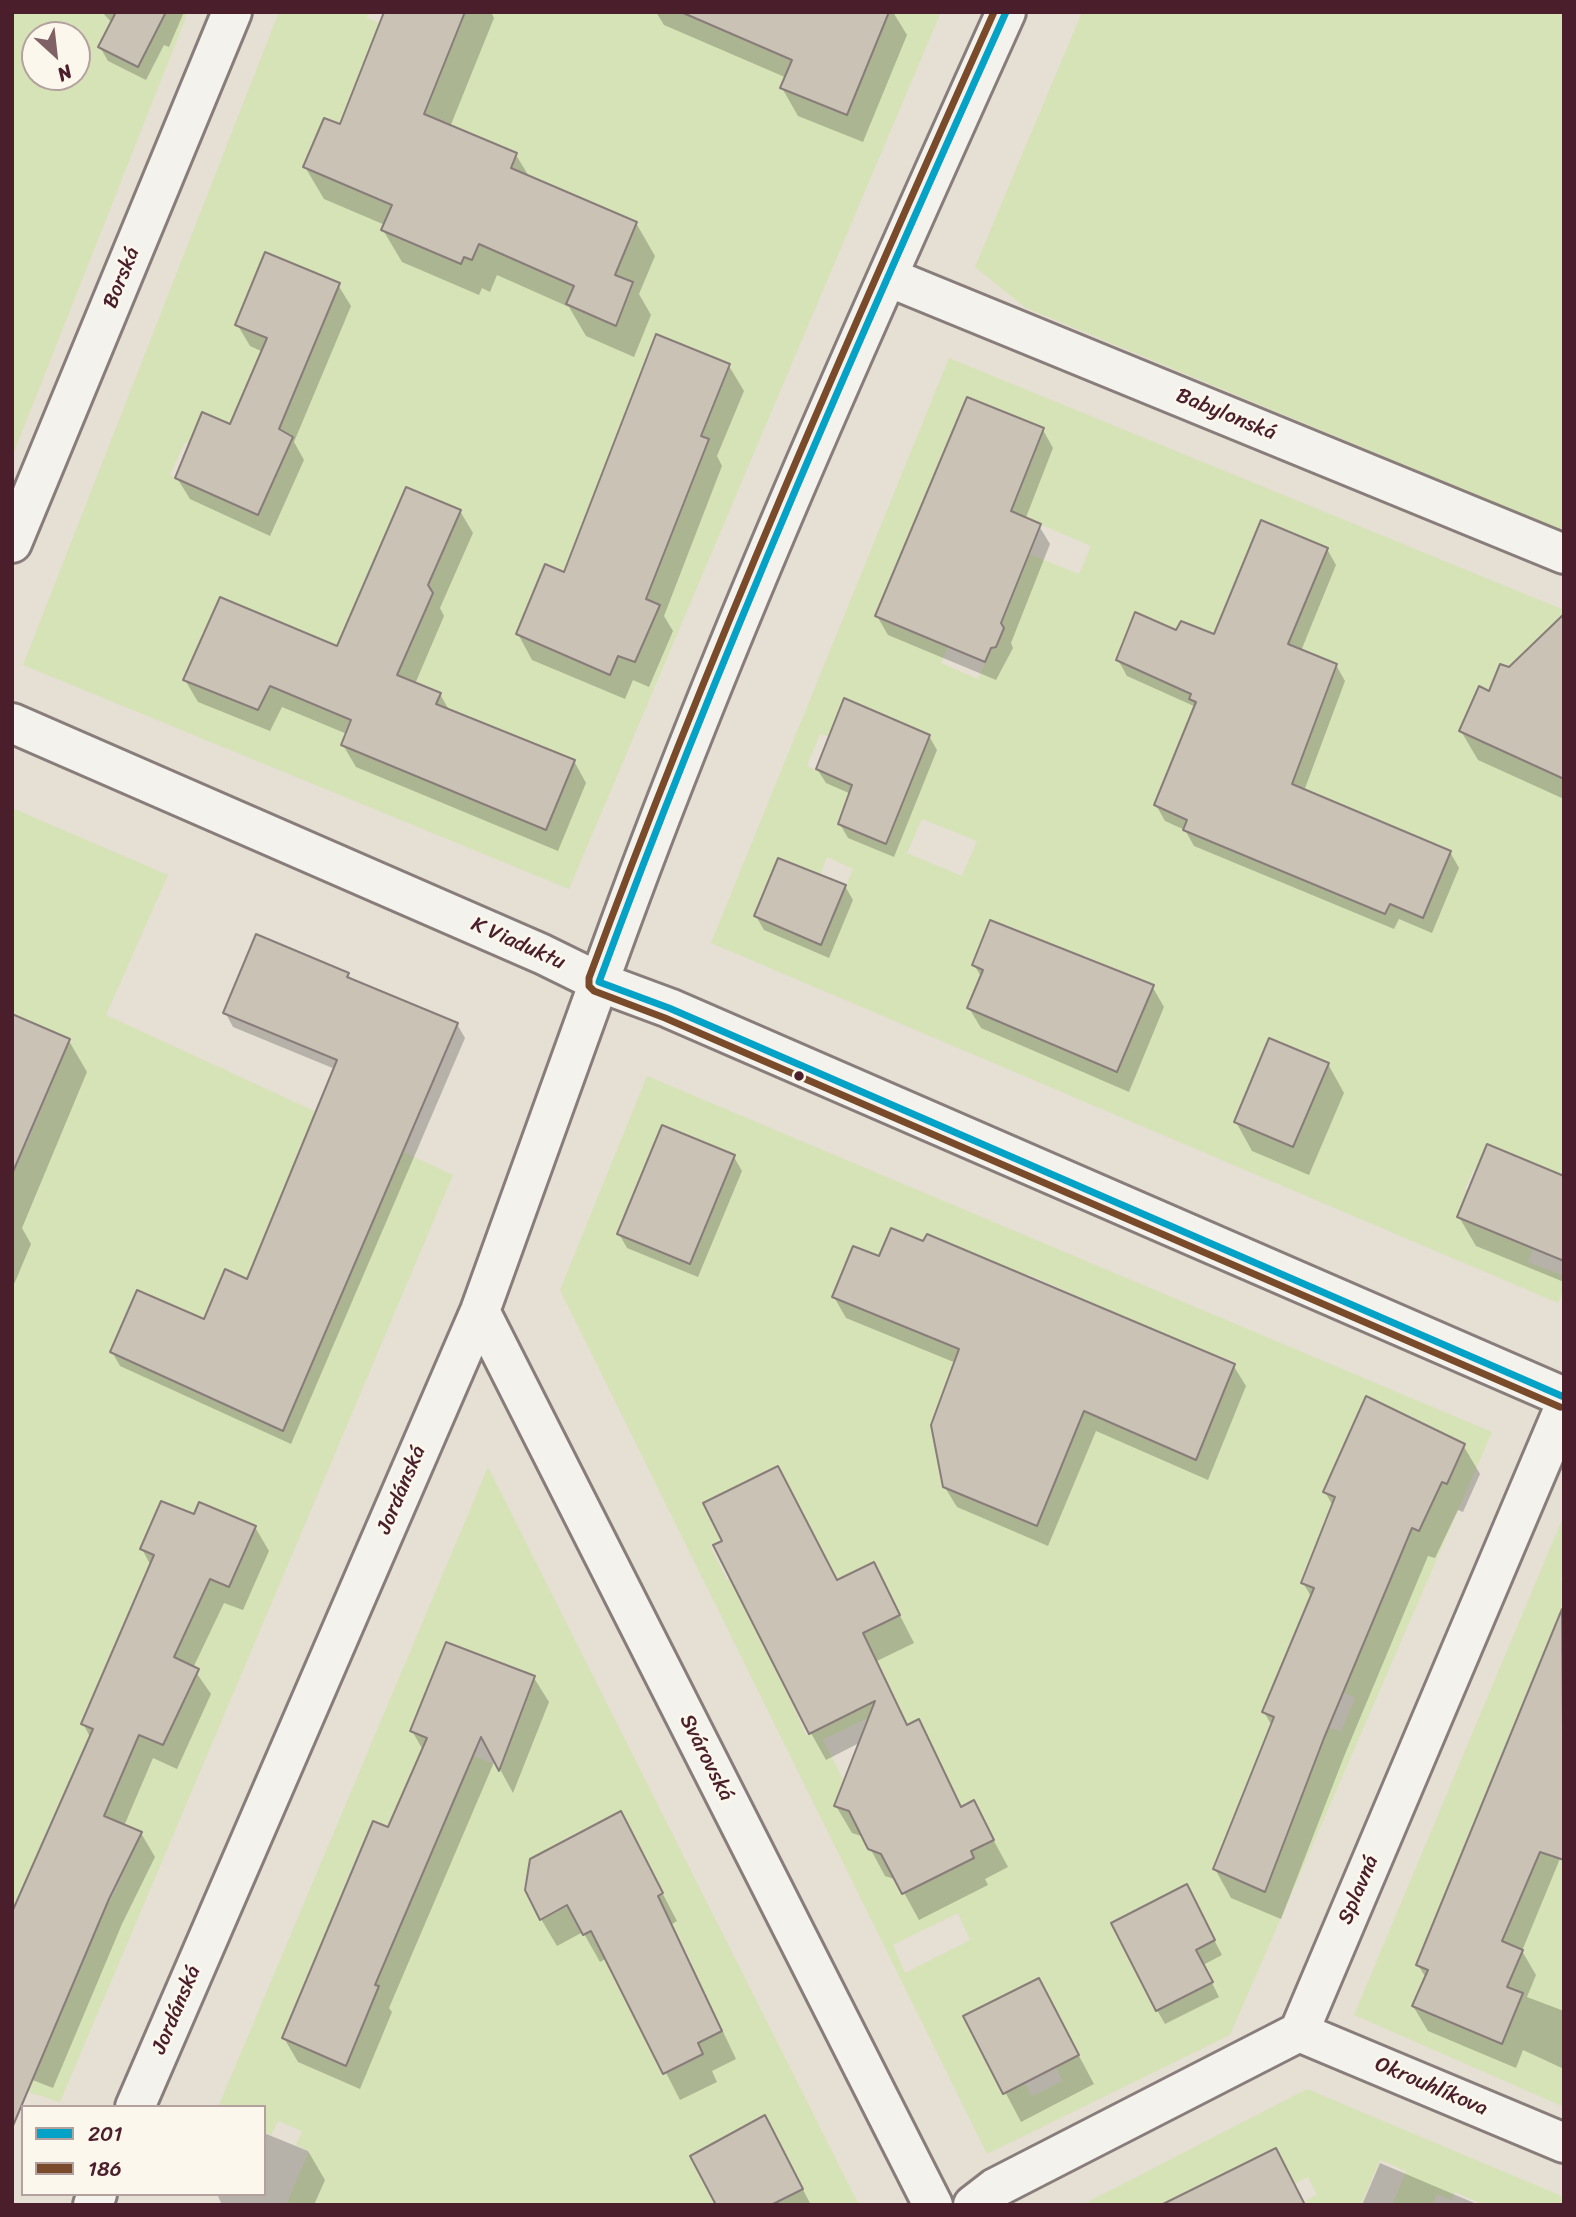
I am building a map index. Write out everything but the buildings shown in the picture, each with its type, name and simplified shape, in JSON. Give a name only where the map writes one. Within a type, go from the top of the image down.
[{"type":"street","name":"Borská","points":[[12,543],[232,12]]},
{"type":"street","name":"Jordánská","points":[[136,2105],[480,1311],[628,900],[740,622],[888,276],[1006,12]]},
{"type":"street","name":"Babylonská","points":[[888,276],[1564,554]]},
{"type":"street","name":"K Viaduktu","points":[[12,723],[529,948],[599,982],[669,1008],[1564,1397]]},
{"type":"street","name":"Svárovská","points":[[480,1311],[933,2205]]},
{"type":"street","name":"Splavná","points":[[1298,2032],[1564,1408]]},
{"type":"street","name":"Okrouhlíkova","points":[[1298,2032],[1564,2143]]},
{"type":"street","points":[[973,2205],[995,2188],[1298,2032]]},
{"type":"green space","points":[[12,12],[188,12],[12,457]]},
{"type":"green space","points":[[279,12],[369,12],[367,18],[449,51],[465,12],[681,12],[728,33],[737,12],[795,53],[781,88],[846,115],[889,12],[941,12],[569,889],[23,665]],"holes":[[[350,101],[517,153],[472,260],[464,257],[460,264],[402,239],[401,185],[369,195],[303,168],[324,118],[340,124]],[[574,195],[637,222],[615,275],[633,282],[616,325],[566,305],[573,286],[542,272]],[[265,252],[339,283],[267,338],[235,324]],[[658,334],[730,364],[718,394],[645,364]],[[202,412],[258,437],[293,437],[258,515],[170,475],[185,442],[189,444]],[[406,487],[461,510],[428,585],[433,593],[352,611]],[[545,564],[608,591],[635,662],[618,656],[610,675],[516,634]],[[220,597],[334,645],[311,703],[270,686],[258,710],[183,680]],[[373,666],[441,693],[433,712],[508,733],[575,760],[545,830],[479,803]]]},
{"type":"green space","points":[[1082,12],[1564,12],[1564,531],[1026,308],[975,267]]},
{"type":"green space","points":[[949,358],[1564,610],[1564,648],[1518,671],[1500,664],[1489,691],[1479,686],[1564,779],[1564,1176],[1474,1169],[1465,1189],[1534,1248],[1528,1262],[1562,1275],[1564,1271],[1564,1289],[1558,1303],[711,943]],"holes":[[[1261,520],[1328,548],[1298,620],[1231,593]],[[1037,523],[1091,546],[1079,574],[1024,552]],[[906,546],[1004,628],[996,646],[991,648],[978,679],[941,663],[948,647],[875,616]],[[1135,612],[1176,630],[1181,621],[1196,627],[1116,660]],[[1305,651],[1337,664],[1307,744],[1189,698],[1201,668]],[[845,698],[930,735],[895,821],[859,805],[864,790],[807,766],[820,734],[829,737]],[[1182,738],[1450,850],[1423,918],[1390,904],[1385,914],[1183,830],[1187,820],[1154,805]],[[922,819],[977,841],[962,876],[907,853]],[[827,857],[853,869],[821,945],[754,916],[778,858],[820,875]],[[990,920],[1044,1040],[983,970],[972,964]],[[1083,955],[1153,985],[1046,1041]],[[1269,1038],[1329,1063],[1293,1147],[1234,1122]]]},
{"type":"green space","points":[[12,808],[168,875],[106,1015],[453,1175],[60,2102],[12,2087],[12,2072],[33,2080],[77,1975],[12,1948],[12,1139],[27,1144],[70,1040],[12,1014]],"holes":[[[308,1131],[396,1168],[353,1269],[267,1231]],[[226,1270],[314,1307],[322,1342],[283,1430],[110,1352],[137,1290],[208,1321]],[[161,1502],[194,1514],[199,1503],[256,1526],[229,1587],[140,1550]],[[132,1607],[185,1633],[174,1657],[198,1669],[163,1745],[139,1735],[134,1747],[81,1723]],[[62,1798],[142,1832],[111,1900],[32,1866]]]},
{"type":"green space","points":[[647,1076],[1492,1432],[1230,2035],[987,2154],[560,1290]],"holes":[[[662,1125],[735,1156],[690,1264],[617,1234]],[[891,1228],[923,1241],[927,1234],[952,1244],[915,1331],[832,1297],[853,1246],[879,1256]],[[1027,1274],[1100,1306],[1063,1393],[999,1333]],[[1165,1335],[1235,1362],[1196,1460]],[[1366,1396],[1464,1444],[1447,1484],[1429,1477],[1419,1530],[1412,1528],[1302,1583],[1335,1497],[1323,1492]],[[931,1426],[1064,1460],[1037,1526],[943,1487]],[[722,1541],[822,1551],[837,1580],[899,1615],[813,1658],[741,1574],[727,1580],[711,1547]],[[877,1666],[891,1693],[806,1735],[794,1707]],[[1343,1692],[1355,1698],[1341,1732],[1328,1727]],[[897,1704],[907,1725],[919,1720],[929,1740],[951,1812],[974,1800],[994,1840],[971,1851],[974,1858],[902,1894],[881,1854],[868,1849],[860,1834],[865,1823],[823,1740]],[[1254,1766],[1304,1786],[1265,1891],[1213,1869]],[[958,1913],[970,1940],[905,1973],[893,1945]],[[1206,1922],[1215,1940],[1196,1950],[1212,1982],[1156,2011],[1112,1923]],[[1039,1978],[1079,2055],[1056,2067],[1062,2081],[1032,2096],[1025,2083],[1003,2094],[963,2016]]]},
{"type":"green space","points":[[488,1467],[859,2205],[774,2205],[765,2116],[690,2156],[716,2205],[286,2205],[309,2151],[296,2145],[302,2131],[278,2121],[271,2135],[266,2133],[266,2105],[219,2105]],"holes":[[[446,1642],[535,1676],[500,1766],[410,1731]],[[412,1771],[458,1790],[407,1910],[345,1884],[373,1821],[388,1827]],[[621,1812],[663,1893],[583,1935],[567,1905],[540,1920],[525,1890],[526,1876],[534,1863],[560,1842]],[[680,1940],[692,1963],[688,1966],[698,2043],[703,2054],[663,2074],[624,1997],[634,1961]],[[314,1959],[378,1986],[346,2065],[282,2038]]]},
{"type":"green space","points":[[1564,1515],[1564,1572],[1560,1580],[1564,1582],[1564,1657],[1547,1649],[1552,1740],[1564,1745],[1564,1829],[1516,1801],[1488,1789],[1462,1852],[1485,1857],[1531,1853],[1556,1857],[1564,1837],[1564,2107],[1354,2015]]},
{"type":"green space","points":[[1307,2089],[1564,2197],[1564,2205],[1484,2205],[1455,2192],[1451,2200],[1437,2194],[1433,2205],[1392,2205],[1406,2171],[1380,2160],[1361,2205],[1304,2205],[1303,2202],[1317,2195],[1308,2177],[1294,2184],[1276,2148],[1216,2178],[1229,2205],[1082,2205]]},
{"type":"transit line","name":"186","points":[[994,12],[887,251],[733,612],[635,855],[589,978],[589,986],[594,991],[665,1018],[1560,1407]]},
{"type":"transit line","name":"201","points":[[1006,12],[846,373],[743,615],[645,859],[599,982],[669,1008],[1564,1397]]}]
